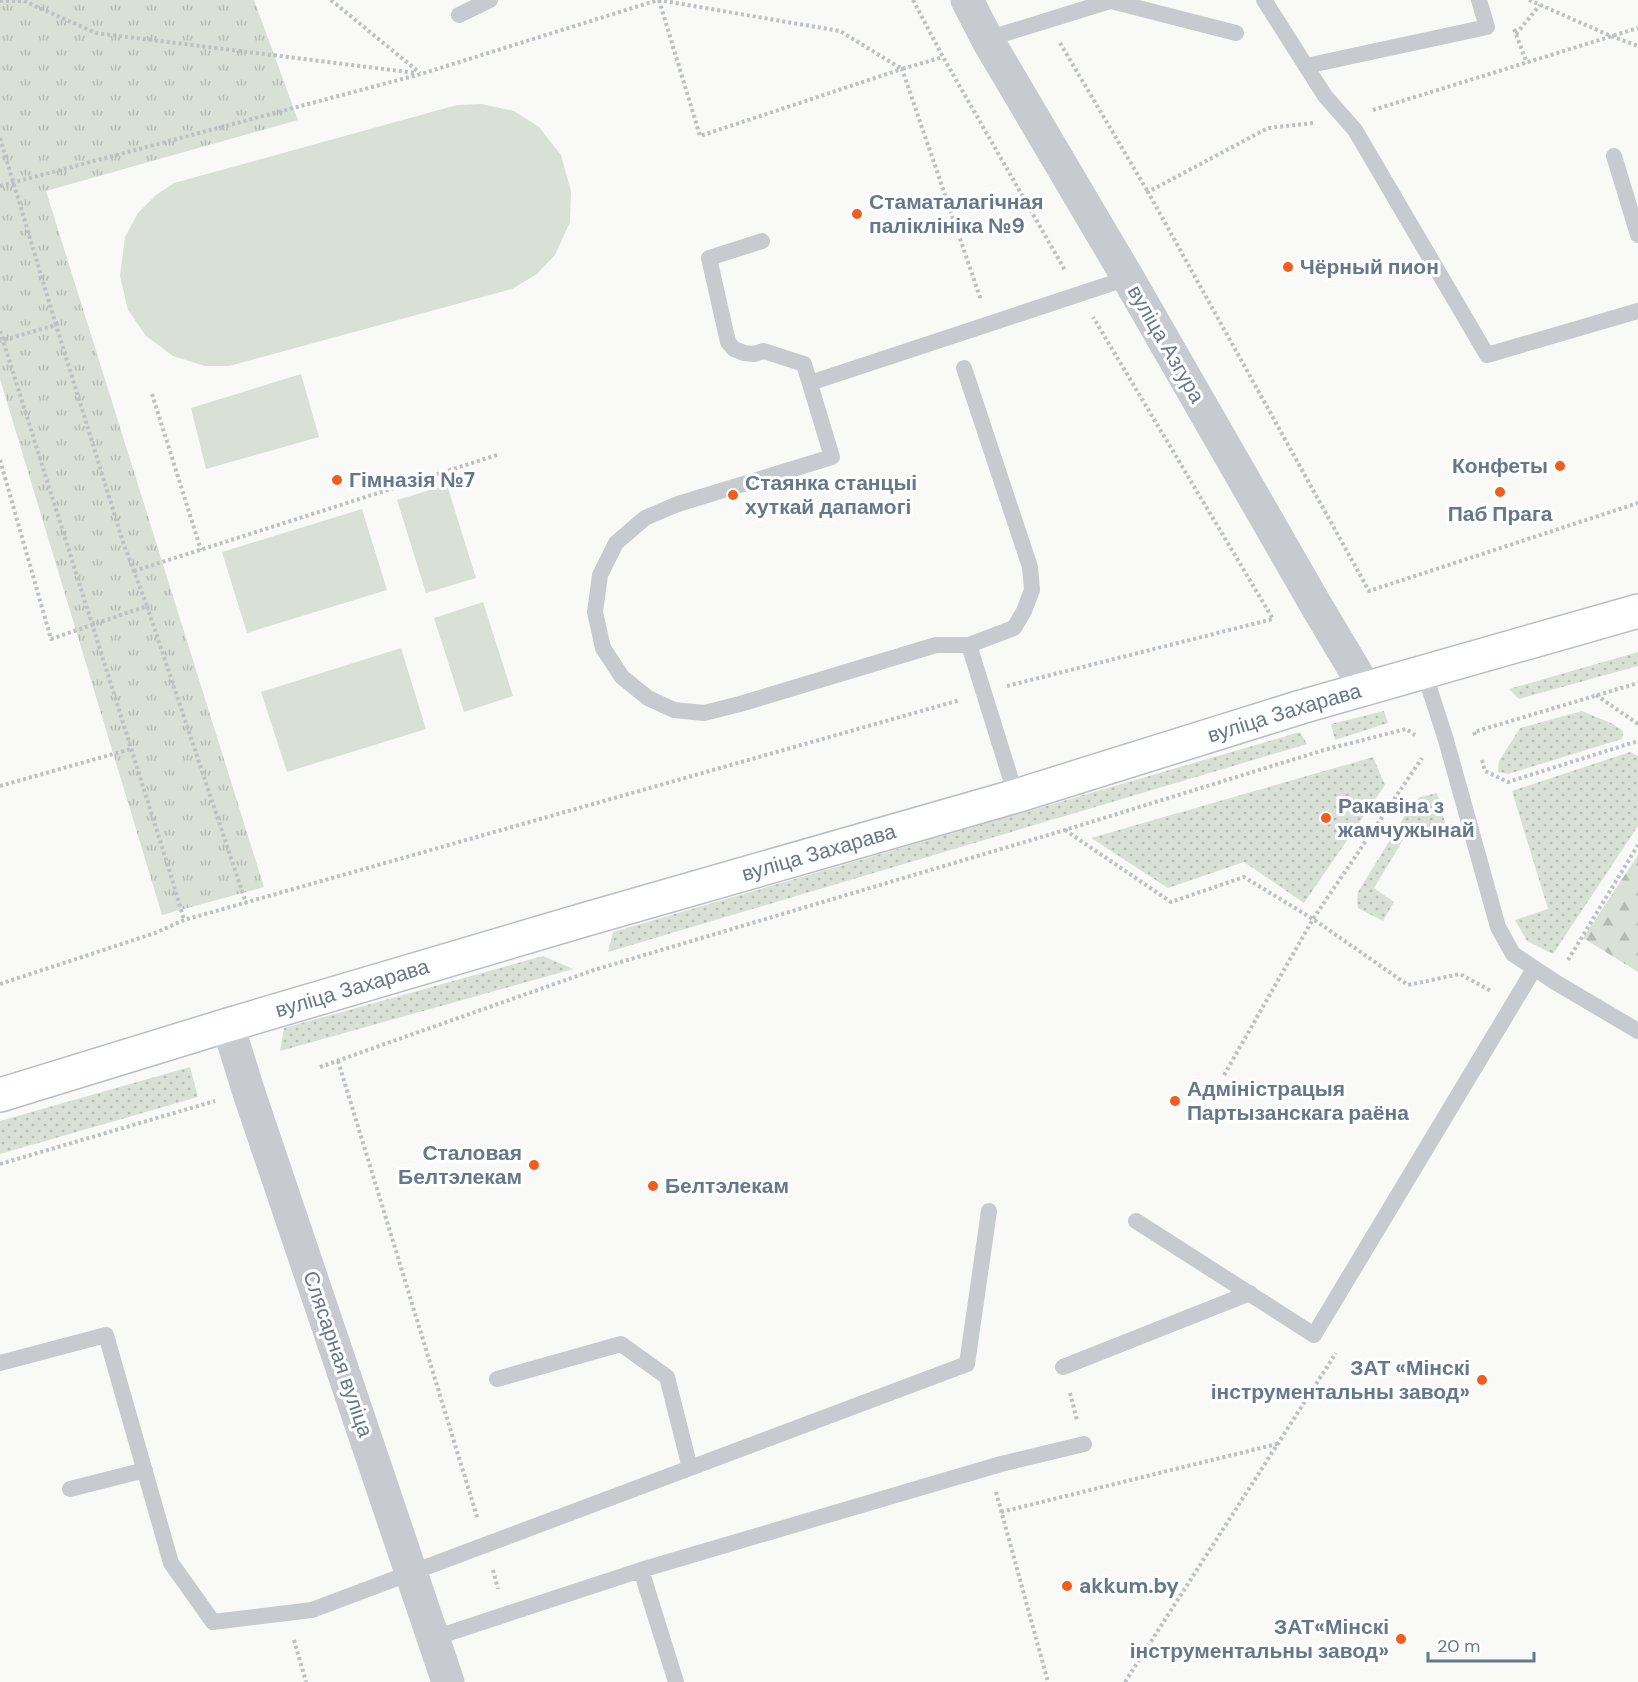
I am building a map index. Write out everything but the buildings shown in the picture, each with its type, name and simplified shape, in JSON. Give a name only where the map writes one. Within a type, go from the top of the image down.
[{"type":"main road","name":"вуліца Захарава","points":[[0,1095],[580,921],[1016,796],[1272,716],[1638,611]]},
{"type":"street","name":"вуліца Азгура","points":[[967,0],[987,39],[1366,689]]},
{"type":"street","name":"Слясарная вуліца","points":[[228,1025],[434,1638],[446,1681]]},
{"type":"lane","points":[[459,15],[490,0]]},
{"type":"lane","points":[[987,39],[1112,0],[1236,33]]},
{"type":"lane","points":[[1264,0],[1325,96],[1355,130],[1487,354],[1638,311]]},
{"type":"lane","points":[[1306,66],[1487,27],[1479,0]]},
{"type":"lane","points":[[1614,156],[1638,235]]},
{"type":"lane","points":[[762,241],[709,258],[728,342],[734,349],[744,353],[754,354],[764,351],[804,364],[832,457],[678,504],[645,518],[616,543],[600,575],[595,612],[603,648],[622,677],[648,698],[674,710],[704,713],[936,645],[969,645],[1014,628],[1032,590],[1030,567],[964,368]]},
{"type":"lane","points":[[810,383],[1128,278]]},
{"type":"lane","points":[[969,645],[1016,796]]},
{"type":"lane","points":[[1424,672],[1446,740],[1498,927],[1513,954],[1638,1031]]},
{"type":"lane","points":[[1136,1221],[1314,1335],[1534,969]]},
{"type":"lane","points":[[0,1363],[106,1335],[171,1563],[213,1622],[312,1610],[967,1364],[989,1211]]},
{"type":"lane","points":[[1063,1367],[1250,1293]]},
{"type":"lane","points":[[497,1379],[621,1344],[667,1377],[690,1468]]},
{"type":"lane","points":[[434,1638],[641,1569],[989,1468],[1084,1444]]},
{"type":"lane","points":[[70,1489],[145,1470]]},
{"type":"lane","points":[[641,1569],[676,1682]]},
{"type":"path","points":[[331,0],[421,74]]},
{"type":"path","points":[[659,0],[700,136],[943,57]]},
{"type":"path","points":[[0,186],[421,74],[659,0],[840,31],[902,69],[989,324]]},
{"type":"path","points":[[1529,0],[1638,46]]},
{"type":"path","points":[[0,1],[24,1],[96,33],[421,74]]},
{"type":"path","points":[[1516,35],[1540,5]]},
{"type":"path","points":[[1046,20],[1148,192],[1369,591],[1638,503]]},
{"type":"path","points":[[1148,192],[1268,128],[1307,124],[1361,114],[1638,28]]},
{"type":"path","points":[[0,138],[123,542],[147,606],[246,903]]},
{"type":"path","points":[[1,340],[56,325]]},
{"type":"path","points":[[0,331],[184,921]]},
{"type":"path","points":[[152,394],[201,550]]},
{"type":"path","points":[[134,571],[497,455]]},
{"type":"path","points":[[0,460],[51,639],[147,606]]},
{"type":"path","points":[[0,984],[155,933],[184,921],[246,903],[1016,683],[1273,619]]},
{"type":"path","points":[[1477,742],[1474,732],[1638,683]]},
{"type":"path","points":[[1596,695],[1638,723]]},
{"type":"path","points":[[320,1067],[594,970],[1065,830],[1324,750],[1406,729],[1423,739]]},
{"type":"path","points":[[1480,752],[1485,771],[1508,782],[1638,741]]},
{"type":"path","points":[[0,786],[131,749]]},
{"type":"path","points":[[1224,1075],[1313,919],[1424,754]]},
{"type":"path","points":[[1065,830],[1171,902],[1244,877],[1313,919],[1408,986],[1460,974],[1513,1003]]},
{"type":"path","points":[[338,1061],[506,1614]]},
{"type":"path","points":[[0,1164],[248,1090]]},
{"type":"path","points":[[1063,1367],[1084,1444]]},
{"type":"path","points":[[1002,1512],[1278,1444]]},
{"type":"path","points":[[989,1468],[1048,1682]]},
{"type":"path","points":[[286,1613],[306,1682]]},
{"type":"green space","points":[[0,0],[254,0],[298,120],[46,191],[264,887],[162,915],[0,379]]},
{"type":"green space","points":[[482,104],[514,111],[539,127],[561,155],[571,191],[570,222],[555,255],[537,274],[512,289],[229,366],[205,366],[173,356],[146,336],[128,310],[120,276],[125,237],[138,213],[156,195],[174,183],[457,105]]},
{"type":"green space","points":[[301,374],[319,437],[206,469],[191,408]]},
{"type":"green space","points":[[447,485],[476,578],[426,593],[397,500]]},
{"type":"green space","points":[[362,509],[387,590],[247,633],[222,552]]},
{"type":"green space","points":[[483,602],[513,696],[464,712],[434,618]]},
{"type":"green space","points":[[401,648],[426,729],[287,772],[261,692]]},
{"type":"green space","points":[[1638,652],[1638,666],[1519,699],[1509,689]]},
{"type":"green space","points":[[1384,711],[1388,723],[1335,740],[1331,724]]},
{"type":"green space","points":[[1582,711],[1613,724],[1623,731],[1622,739],[1508,774],[1498,772],[1499,761],[1520,728]]},
{"type":"green space","points":[[1300,732],[1307,744],[608,952],[613,932]]},
{"type":"green space","points":[[1630,752],[1638,756],[1638,826],[1553,954],[1527,941],[1515,920],[1548,909],[1512,791]]},
{"type":"green space","points":[[1373,757],[1385,785],[1304,903],[1244,862],[1168,888],[1091,838]]},
{"type":"green space","points":[[1437,793],[1446,826],[1439,837],[1414,822],[1374,888],[1394,902],[1383,921],[1358,908],[1358,892],[1412,804],[1420,797]]},
{"type":"green space","points":[[1638,855],[1638,972],[1583,938]]},
{"type":"green space","points":[[543,956],[573,969],[280,1051],[284,1028]]},
{"type":"green space","points":[[190,1067],[198,1097],[0,1154],[0,1121]]},
{"type":"place","name":"Стаматалагічная паліклініка №9","points":[[857,214]]},
{"type":"place","name":"Чёрный пион","points":[[1288,267]]},
{"type":"place","name":"Конфеты","points":[[1560,466]]},
{"type":"place","name":"Гімназія №7","points":[[337,480]]},
{"type":"place","name":"Паб Прага","points":[[1500,492]]},
{"type":"place","name":"Стаянка станцыі хуткай дапамогі","points":[[733,495]]},
{"type":"place","name":"Ракавіна з жамчужынай","points":[[1326,818]]},
{"type":"place","name":"Адміністрацыя Партызанскага раёна","points":[[1175,1101]]},
{"type":"place","name":"Сталовая Белтэлекам","points":[[534,1165]]},
{"type":"place","name":"Белтэлекам","points":[[653,1186]]},
{"type":"place","name":"ЗАТ «Мінскі інструментальны завод»","points":[[1482,1380]]},
{"type":"place","name":"akkum.by","points":[[1067,1586]]},
{"type":"place","name":"ЗАТ«Мінскі інструментальны завод»","points":[[1401,1639]]}]
